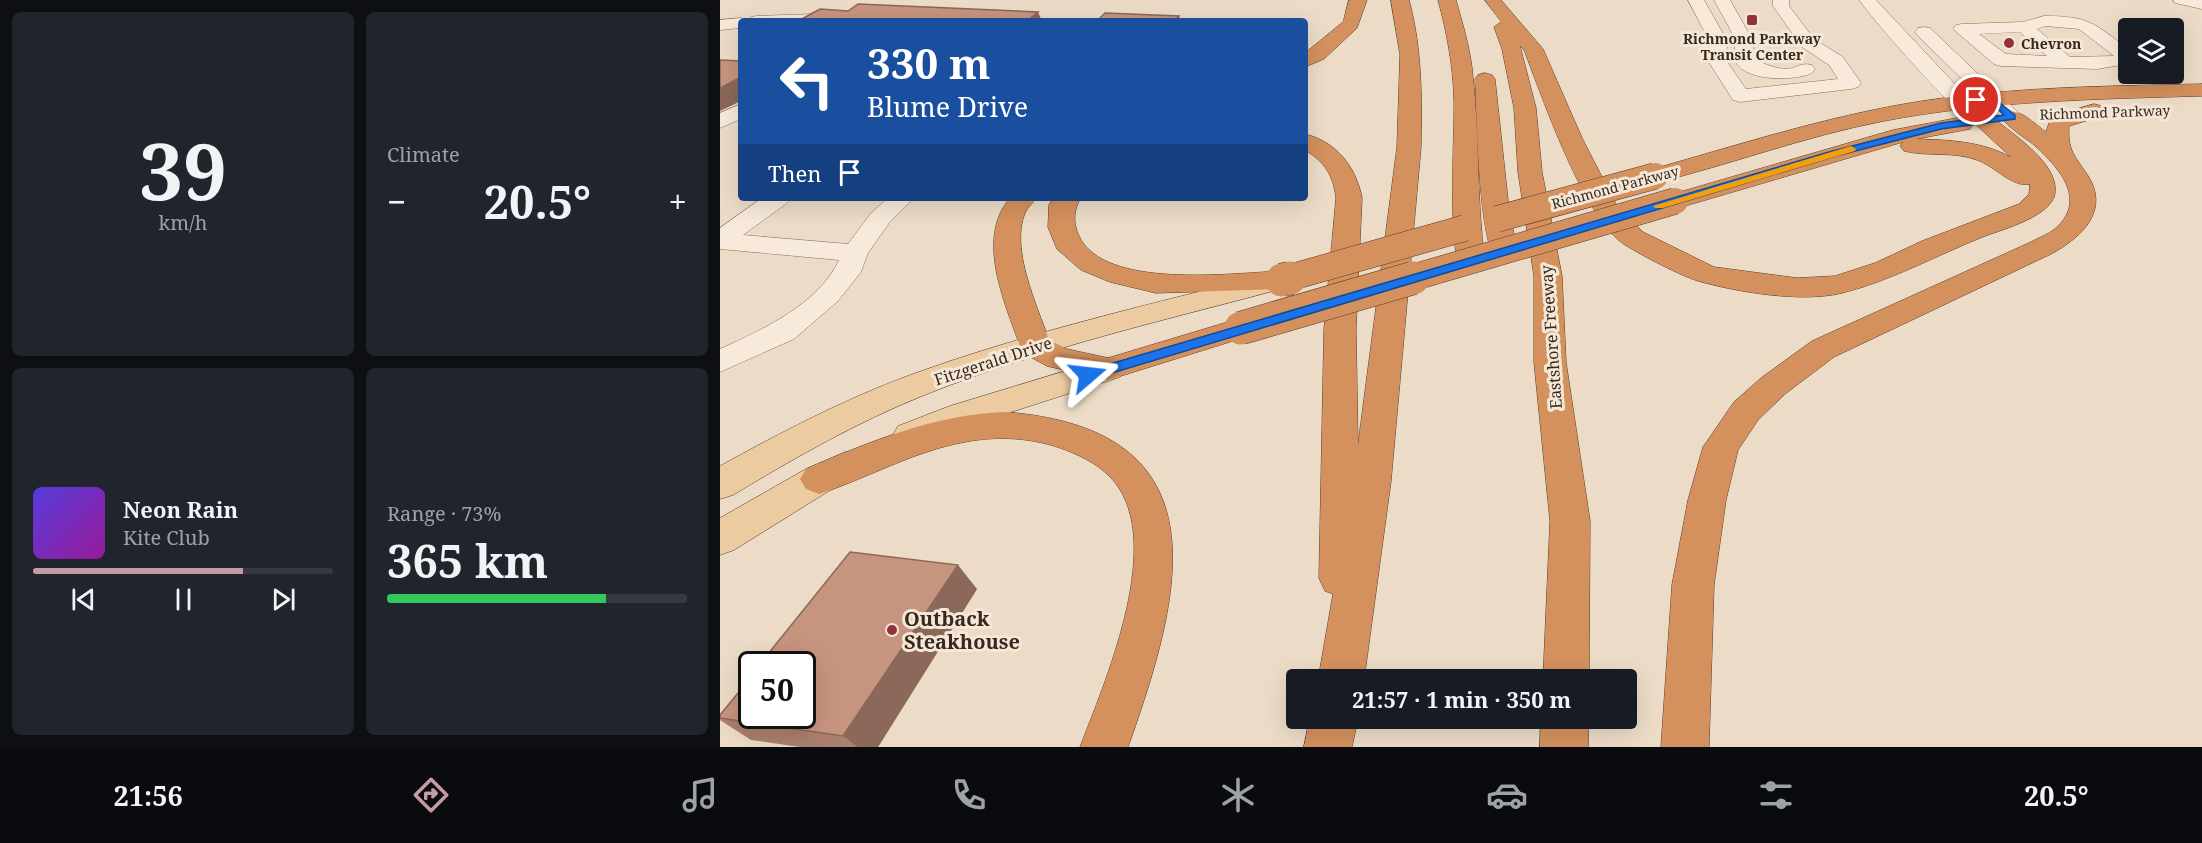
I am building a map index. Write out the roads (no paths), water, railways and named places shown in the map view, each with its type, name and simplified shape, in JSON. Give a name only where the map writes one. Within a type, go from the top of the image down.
[{"type":"highway","points":[[1308,60],[1317,55],[1351,24],[1358,0]]},
{"type":"highway","points":[[1343,669],[1372,481],[1408,147],[1412,99],[1409,45],[1400,0]]},
{"type":"highway","points":[[1447,0],[1478,121],[1505,252]]},
{"type":"highway","points":[[1462,0],[1477,43]]},
{"type":"highway","points":[[1493,1],[1533,49],[1571,140],[1606,210],[1633,238],[1706,274],[1749,282],[1797,287],[1838,285],[1885,269],[1932,247],[2028,210],[2042,196],[2043,182],[2033,164],[1987,110]]},
{"type":"highway","name":"Eastshore Freeway","points":[[1493,1],[1512,49],[1525,108],[1530,172],[1548,276],[1550,362],[1570,522],[1566,669]]},
{"type":"highway","points":[[1471,262],[1465,228],[1478,121],[1482,63]]},
{"type":"highway","name":"Richmond Parkway","points":[[1108,369],[1833,154],[1941,126],[1987,110],[2085,92],[2202,90]]},
{"type":"highway","name":"Richmond Parkway","points":[[1065,201],[1062,205],[1061,227],[1071,249],[1091,264],[1120,276],[1156,284],[1282,280],[1870,118],[1961,102],[2012,117],[2094,111],[2202,109]]},
{"type":"highway","points":[[2061,158],[2060,142],[2056,133],[2059,122],[2094,111]]},
{"type":"highway","points":[[1685,747],[1693,585],[1707,500],[1721,447],[1746,411],[1773,386],[1822,349],[2012,263],[2068,233],[2079,219],[2084,194],[2070,168],[2012,117]]},
{"type":"highway","points":[[1308,143],[1336,163],[1346,177],[1349,198],[1340,329],[1341,669]]},
{"type":"highway","points":[[1833,154],[1910,146],[1954,147],[1982,152],[2006,163],[2023,178],[2025,191],[2007,217]]},
{"type":"highway","points":[[1021,201],[1012,212],[1008,237],[1017,295],[1035,346],[1058,358],[1108,369]]},
{"type":"highway","points":[[819,479],[900,446],[966,428],[1006,426],[1047,430],[1074,438],[1099,449],[1127,470],[1144,499],[1154,539],[1153,582],[1128,685],[1104,747]]},
{"type":"highway","points":[[1328,747],[1332,729]]},
{"type":"highway","points":[[1564,747],[1565,729]]},
{"type":"main road","name":"Fitzgerald Drive","points":[[720,484],[788,444],[866,406],[944,375],[1035,346],[1282,280]]},
{"type":"main road","points":[[720,538],[819,479],[895,441],[962,415],[1108,369]]},
{"type":"street","points":[[1696,0],[1720,44],[1714,56],[1740,96],[1851,83],[1836,61],[1808,43],[1776,2]]},
{"type":"street","points":[[1722,0],[1743,39],[1745,61],[1755,68],[1771,73],[1788,74],[1803,71],[1809,66],[1807,59],[1790,46],[1776,2]]},
{"type":"street","points":[[1867,0],[1961,102]]},
{"type":"street","points":[[2181,0],[2202,4]]},
{"type":"street","points":[[2044,21],[2078,22],[2128,58],[2106,62],[2001,60],[1974,38],[1962,29],[2024,27],[2044,21]]},
{"type":"street","points":[[720,25],[738,23]]},
{"type":"street","points":[[1915,23],[1930,38],[1987,110]]},
{"type":"street","points":[[2024,27],[2065,62]]},
{"type":"street","points":[[1930,38],[1974,38]]},
{"type":"street","points":[[720,122],[738,112]]},
{"type":"street","points":[[720,241],[774,201]]},
{"type":"street","points":[[720,361],[783,332],[828,295],[847,272],[855,252],[880,218],[899,201]]},
{"type":"street","points":[[720,241],[855,252]]},
{"type":"place","name":"Richmond Parkway Transit Center","points":[[1752,20]]},
{"type":"place","name":"Chevron","points":[[2009,43]]},
{"type":"place","name":"Outback Steakhouse","points":[[892,630]]}]
